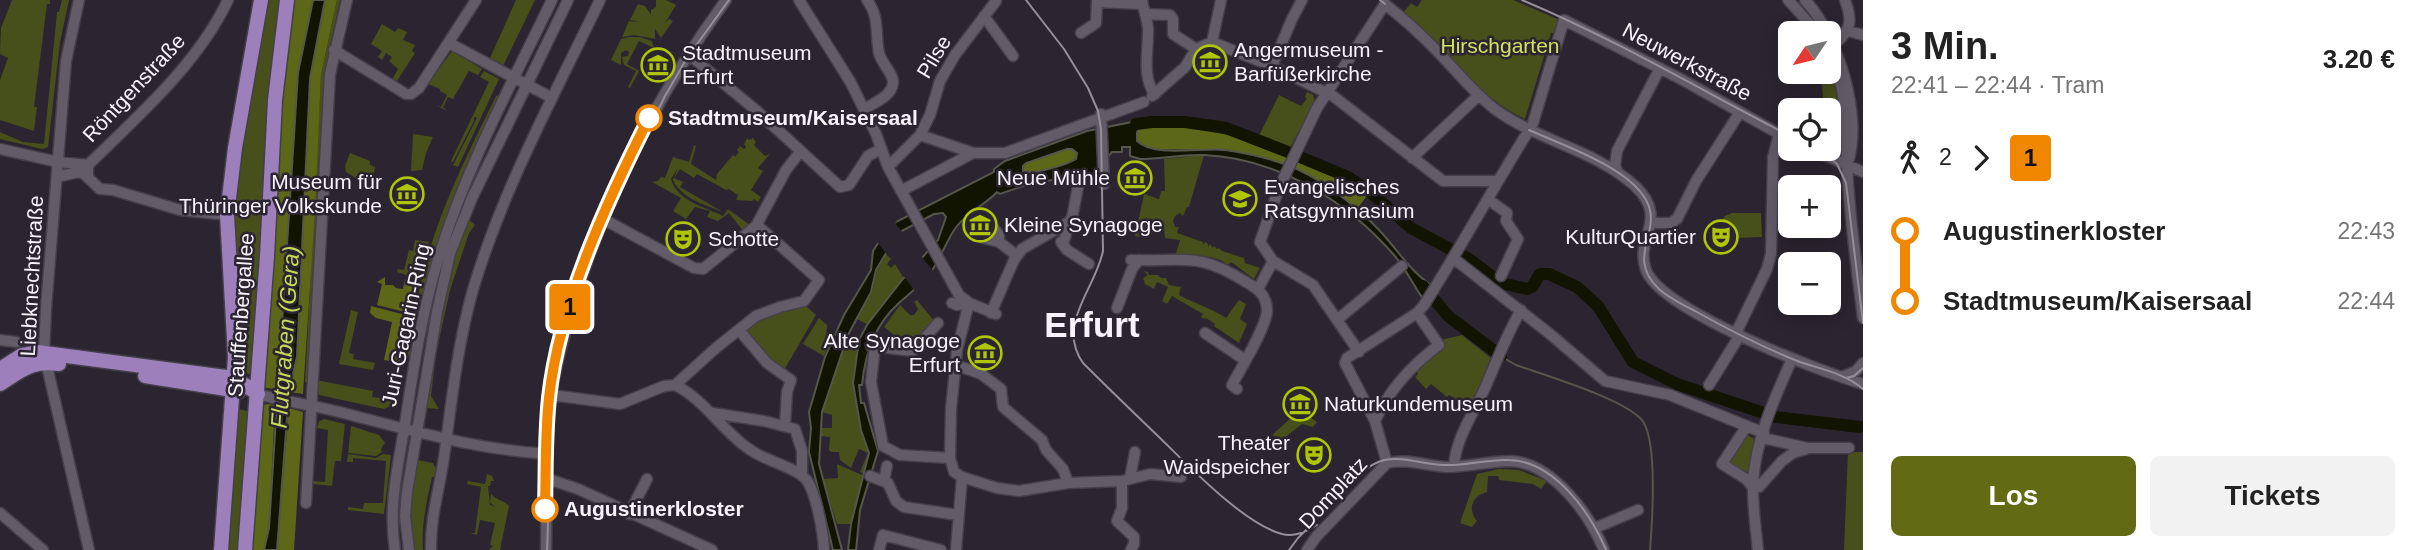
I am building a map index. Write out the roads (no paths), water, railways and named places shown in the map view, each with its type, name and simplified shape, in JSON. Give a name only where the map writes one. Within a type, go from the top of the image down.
[{"type":"main road","name":"Stauffenbergallee","points":[[221,550],[235,362],[227,215],[235,148],[261,0]]},
{"type":"main road","name":"Stauffenbergallee","points":[[245,550],[262,395],[275,100],[287,0]]},
{"type":"main road","points":[[0,369],[27,353],[45,358],[233,385],[262,395]]},
{"type":"main road","points":[[0,384],[45,358]]},
{"type":"street","name":"Liebknechtstraße","points":[[79,0],[66,61],[46,308],[45,358],[89,550]]},
{"type":"street","name":"Röntgenstraße","points":[[0,149],[88,172],[208,36],[228,0]]},
{"type":"street","points":[[306,503],[307,403],[330,74],[347,0]]},
{"type":"street","points":[[334,50],[410,95],[419,88],[476,0]]},
{"type":"street","name":"Juri-Gagarin-Ring","points":[[395,550],[393,500],[424,315],[442,246],[467,180],[552,0]]},
{"type":"street","name":"Juri-Gagarin-Ring","points":[[409,550],[406,504],[450,253],[472,198],[568,0]]},
{"type":"street","points":[[431,550],[432,521],[462,337],[476,282],[515,177],[600,0]]},
{"type":"street","points":[[546,550],[551,395],[561,345],[573,306],[603,219],[644,133],[688,54],[726,0]]},
{"type":"street","points":[[799,0],[831,49],[864,108],[888,167],[935,252],[954,304],[964,320]]},
{"type":"street","points":[[864,108],[886,95],[893,85],[893,79],[879,54],[876,16],[867,0]]},
{"type":"street","points":[[1212,42],[1221,0]]},
{"type":"street","points":[[1272,66],[1302,0]]},
{"type":"street","points":[[1788,0],[1807,21]]},
{"type":"street","points":[[1805,0],[1817,21]]},
{"type":"street","points":[[1841,38],[1848,31],[1851,22],[1845,0]]},
{"type":"street","name":"Pilse","points":[[888,167],[904,154],[919,135],[933,107],[940,80],[996,1]]},
{"type":"street","points":[[1081,33],[1096,23],[1097,1],[1143,6],[1170,15],[1173,34],[1196,49]]},
{"type":"street","points":[[1531,126],[1489,200],[1418,313],[1359,352],[1310,282],[1273,261],[1261,247],[1261,237],[1297,149],[1326,93],[1385,4],[1428,42],[1495,109],[1531,126],[1589,156],[1618,173],[1645,198],[1650,209],[1651,223],[1643,256],[1644,268],[1660,290],[1738,334],[1792,359],[1863,384]]},
{"type":"street","points":[[1143,6],[1148,27],[1150,97]]},
{"type":"street","points":[[984,16],[1013,56]]},
{"type":"street","name":"Neuwerkstraße","points":[[1531,126],[1564,20],[1660,68],[1778,133]]},
{"type":"street","points":[[1848,31],[1863,35]]},
{"type":"street","points":[[919,135],[973,153],[1005,153],[1104,119],[1150,97],[1185,67],[1196,49],[1212,42],[1272,66],[1326,93],[1443,181],[1498,181]]},
{"type":"street","points":[[449,43],[552,98]]},
{"type":"street","points":[[688,54],[757,111],[837,185],[849,185],[870,153],[881,149]]},
{"type":"street","points":[[1841,66],[1853,96],[1860,137],[1847,165]]},
{"type":"street","points":[[1618,173],[1615,166],[1617,150],[1660,68]]},
{"type":"street","points":[[1841,72],[1846,112],[1847,165],[1863,318]]},
{"type":"street","points":[[1412,158],[1479,95]]},
{"type":"street","points":[[1651,223],[1671,223],[1676,219],[1696,181],[1740,112]]},
{"type":"street","points":[[1104,119],[1104,184]]},
{"type":"street","points":[[1709,385],[1738,334],[1771,254],[1773,157],[1778,138]]},
{"type":"street","points":[[1589,156],[1603,157],[1617,150]]},
{"type":"street","points":[[603,219],[699,269],[709,266],[757,225],[786,170],[800,152]]},
{"type":"street","points":[[901,191],[973,153]]},
{"type":"street","points":[[1838,161],[1863,172]]},
{"type":"street","points":[[57,177],[88,172],[96,187],[100,189],[113,190],[180,210],[227,215]]},
{"type":"street","points":[[1063,245],[1072,218],[1080,176]]},
{"type":"street","points":[[1489,200],[1507,213],[1506,221],[1518,239],[1501,276]]},
{"type":"street","points":[[985,218],[999,235],[993,241],[1016,256]]},
{"type":"street","points":[[954,304],[970,303],[994,314],[1016,256],[1022,249],[1069,222]]},
{"type":"street","points":[[551,395],[620,404],[661,387],[675,385],[756,316],[804,301],[819,280],[757,225]]},
{"type":"street","points":[[1053,231],[1063,245],[1089,264]]},
{"type":"street","points":[[1455,253],[1605,381],[1673,396],[1807,448]]},
{"type":"street","points":[[1116,308],[1135,260],[1200,260],[1225,268],[1258,289],[1264,296],[1267,312],[1261,330],[1232,385],[1237,389]]},
{"type":"street","points":[[1258,289],[1273,261]]},
{"type":"street","points":[[1338,320],[1402,266]]},
{"type":"street","points":[[970,303],[964,320],[951,409],[951,466],[962,477],[997,488],[1019,491],[1150,474],[1181,477]]},
{"type":"street","points":[[1454,467],[1461,439],[1498,354],[1521,310]]},
{"type":"street","points":[[1375,421],[1395,386],[1424,356],[1439,345],[1418,313]]},
{"type":"street","points":[[938,323],[913,351],[873,346],[871,382],[883,446],[900,455],[950,458]]},
{"type":"street","points":[[738,330],[767,363],[791,380],[787,392],[785,425]]},
{"type":"street","points":[[1205,333],[1245,360]]},
{"type":"street","points":[[0,340],[16,342]]},
{"type":"street","name":"Domplatz","points":[[1359,352],[1347,358],[1346,366],[1375,421],[1387,463]]},
{"type":"street","points":[[1758,550],[1753,487],[1772,407],[1792,359]]},
{"type":"street","points":[[1842,377],[1856,371],[1863,363]]},
{"type":"street","points":[[956,365],[981,374],[1003,389],[1003,407],[1042,440],[1063,469],[1068,483]]},
{"type":"street","points":[[675,385],[691,394],[713,413],[725,430],[743,445],[802,475],[813,495],[824,550]]},
{"type":"street","points":[[262,395],[307,403],[446,440],[495,449],[548,454]]},
{"type":"street","points":[[713,413],[785,425],[794,429],[802,451],[802,475]]},
{"type":"street","points":[[1746,426],[1721,464],[1746,479],[1753,487],[1759,487],[1793,453],[1807,448],[1849,448]]},
{"type":"street","points":[[1135,452],[1117,521],[1120,529],[1136,545]]},
{"type":"street","name":"Domplatz","points":[[1307,550],[1316,537],[1387,463],[1396,461],[1454,467],[1485,463],[1523,463],[1544,472],[1565,491],[1595,528],[1604,550]]},
{"type":"street","points":[[884,481],[887,466]]},
{"type":"street","points":[[870,476],[884,481],[904,507],[958,515]]},
{"type":"street","points":[[956,550],[962,477]]},
{"type":"street","points":[[548,479],[578,489],[712,550]]},
{"type":"street","points":[[629,514],[647,479]]},
{"type":"street","points":[[1595,528],[1639,510]]},
{"type":"street","points":[[0,513],[43,550]]},
{"type":"street","points":[[879,550],[883,534],[941,550]]},
{"type":"water","name":"Flutgraben (Gera)","points":[[313,0],[325,0],[310,78],[297,356],[289,392],[277,550],[264,550],[269,528],[298,73]]},
{"type":"water","points":[[1152,118],[1152,126],[1141,127],[1137,132],[1137,141],[1145,146],[1166,151],[1226,150],[1262,157],[1297,169],[1323,183],[1360,211],[1404,260],[1431,285],[1423,299],[1394,255],[1355,217],[1332,200],[1284,174],[1231,158],[1196,155],[1140,159],[1130,156],[1130,147],[1122,147],[1122,152],[1112,152],[1093,174],[1032,183],[1000,194],[997,192],[957,226],[930,273],[891,311],[873,340],[862,385],[859,385],[861,403],[864,403],[878,451],[860,510],[856,550],[848,550],[851,524],[869,453],[861,430],[853,383],[859,340],[867,325],[902,280],[938,240],[946,217],[943,213],[934,214],[898,233],[876,270],[871,292],[848,335],[822,412],[819,464],[842,550],[833,550],[809,452],[809,412],[825,357],[844,315],[871,270],[873,251],[890,225],[994,172],[994,169],[1005,161],[1087,131]],"holes":[[[1072,149],[1077,153],[1076,159],[1072,161],[1041,171],[1023,171],[1026,163]]]},
{"type":"waterway","points":[[1136,124],[1185,122],[1226,128],[1348,177],[1369,191],[1411,228],[1469,259],[1501,283],[1527,289],[1532,287],[1540,274],[1549,274],[1577,287],[1598,306],[1633,362],[1677,384],[1776,417],[1860,427]]},
{"type":"waterway","points":[[1423,286],[1448,316],[1501,356]]},
{"type":"waterway","points":[[1502,357],[1516,365],[1616,402],[1640,418],[1646,427],[1652,460],[1650,550]]},
{"type":"tram line","points":[[547,550],[553,395],[578,294],[616,195],[665,96],[687,58],[729,0]]},
{"type":"tram line","points":[[1026,0],[1064,49],[1088,88],[1098,111],[1101,129],[1103,251],[1075,321],[1076,349],[1083,363],[1201,478],[1251,519],[1287,535],[1300,533],[1317,525]]},
{"type":"tram line","points":[[1380,0],[1385,4]]},
{"type":"tram line","points":[[1522,0],[1624,48],[1778,130]]},
{"type":"tram line","name":"1","points":[[545,509],[549,398],[559,345],[574,293],[602,218],[649,118]]},
{"type":"tram line","points":[[1529,130],[1610,167],[1637,188],[1646,200],[1650,212],[1645,266],[1649,277],[1659,289],[1681,304],[1773,351],[1841,376],[1863,389]]},
{"type":"tram line","points":[[1834,161],[1846,183],[1863,323]]},
{"type":"tram line","points":[[1846,378],[1854,376],[1863,368]]},
{"type":"tram line","points":[[1289,550],[1357,476],[1376,463],[1392,459],[1436,465],[1509,460],[1541,469],[1555,479],[1580,505],[1606,550]]},
{"type":"place","name":"Angermuseum - Barfüßerkirche","points":[[1210,62]]},
{"type":"place","name":"Stadtmuseum Erfurt","points":[[658,65]]},
{"type":"place","name":"Stadtmuseum/Kaisersaal","points":[[649,118]]},
{"type":"place","name":"Neue Mühle","points":[[1135,178]]},
{"type":"place","name":"Museum für Thüringer Volkskunde","points":[[407,194]]},
{"type":"place","name":"Evangelisches Ratsgymnasium","points":[[1240,199]]},
{"type":"place","name":"Kleine Synagoge","points":[[980,225]]},
{"type":"place","name":"KulturQuartier","points":[[1721,237]]},
{"type":"place","name":"Schotte","points":[[683,239]]},
{"type":"place","name":"Alte Synagoge Erfurt","points":[[985,353]]},
{"type":"place","name":"Naturkundemuseum","points":[[1300,404]]},
{"type":"place","name":"Theater Waidspeicher","points":[[1314,455]]},
{"type":"place","name":"Augustinerkloster","points":[[545,509]]},
{"type":"district","name":"Erfurt","points":[[1092,325]]},
{"type":"park label","name":"Hirschgarten","points":[[1500,46]]}]
